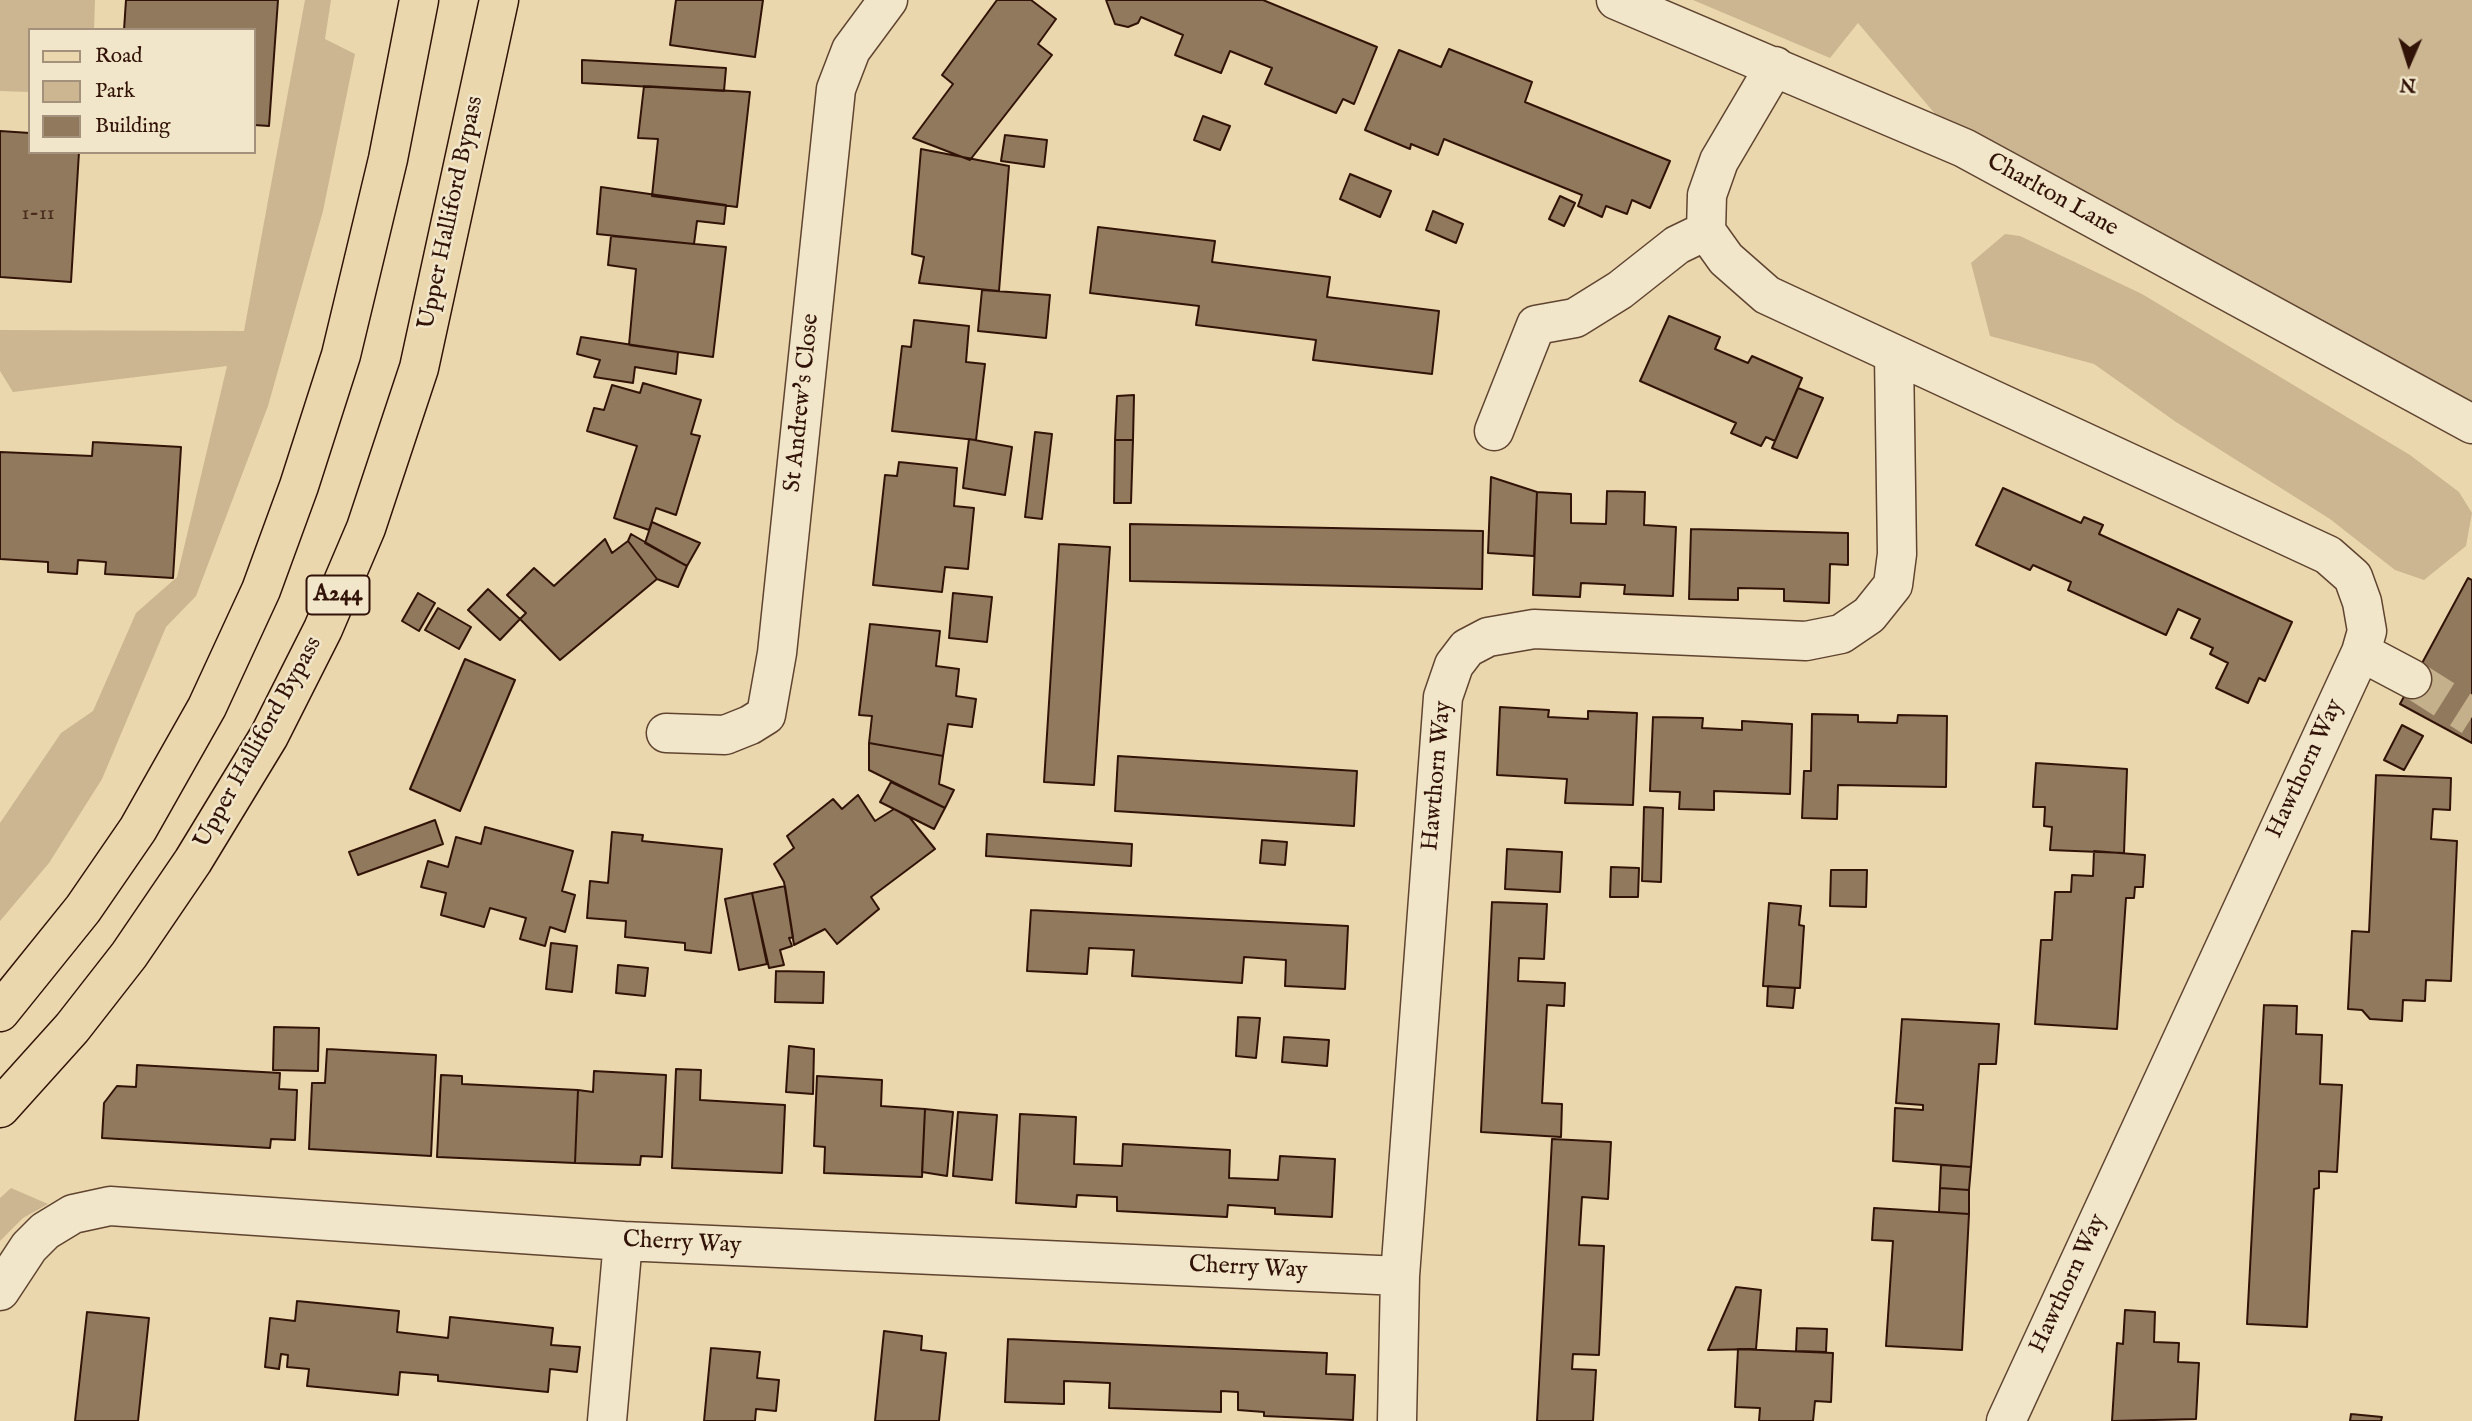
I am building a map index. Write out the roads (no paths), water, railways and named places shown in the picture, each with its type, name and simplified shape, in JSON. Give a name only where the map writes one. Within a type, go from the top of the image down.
[{"type":"main road","points":[[0,1012],[83,909],[138,829],[207,707],[261,590],[299,486],[341,355],[388,159],[419,0]]},
{"type":"main road","name":"Upper Halliford Bypass","points":[[0,1108],[72,1028],[129,955],[172,892],[269,736],[323,629],[366,528],[419,368],[499,0]]},
{"type":"street","name":"St Andrew's Close","points":[[666,733],[725,735],[766,715],[778,639],[836,89],[851,50],[888,0]]},
{"type":"street","name":"Charlton Lane","points":[[1616,0],[1964,148],[2472,424]]},
{"type":"street","points":[[1494,431],[1536,325],[1575,318],[1620,289],[1677,245],[1706,231],[1707,195],[1719,162],[1775,66]]},
{"type":"street","name":"Hawthorn Way","points":[[1706,231],[1726,259],[1767,295],[2328,555],[2353,577],[2362,602],[2367,631],[2361,652],[2006,1421]]},
{"type":"street","name":"Hawthorn Way","points":[[1397,1421],[1401,1276],[1443,697],[1454,665],[1467,648],[1488,637],[1534,629],[1806,641],[1841,634],[1868,615],[1893,585],[1897,554],[1894,356]]},
{"type":"street","points":[[2361,652],[2413,679]]},
{"type":"street","name":"Cherry Way","points":[[0,1291],[29,1247],[45,1231],[74,1214],[110,1206],[623,1241],[1401,1276]]},
{"type":"street","points":[[607,1421],[623,1241]]},
{"type":"tunnel","points":[[2412,679],[2472,717]]}]
